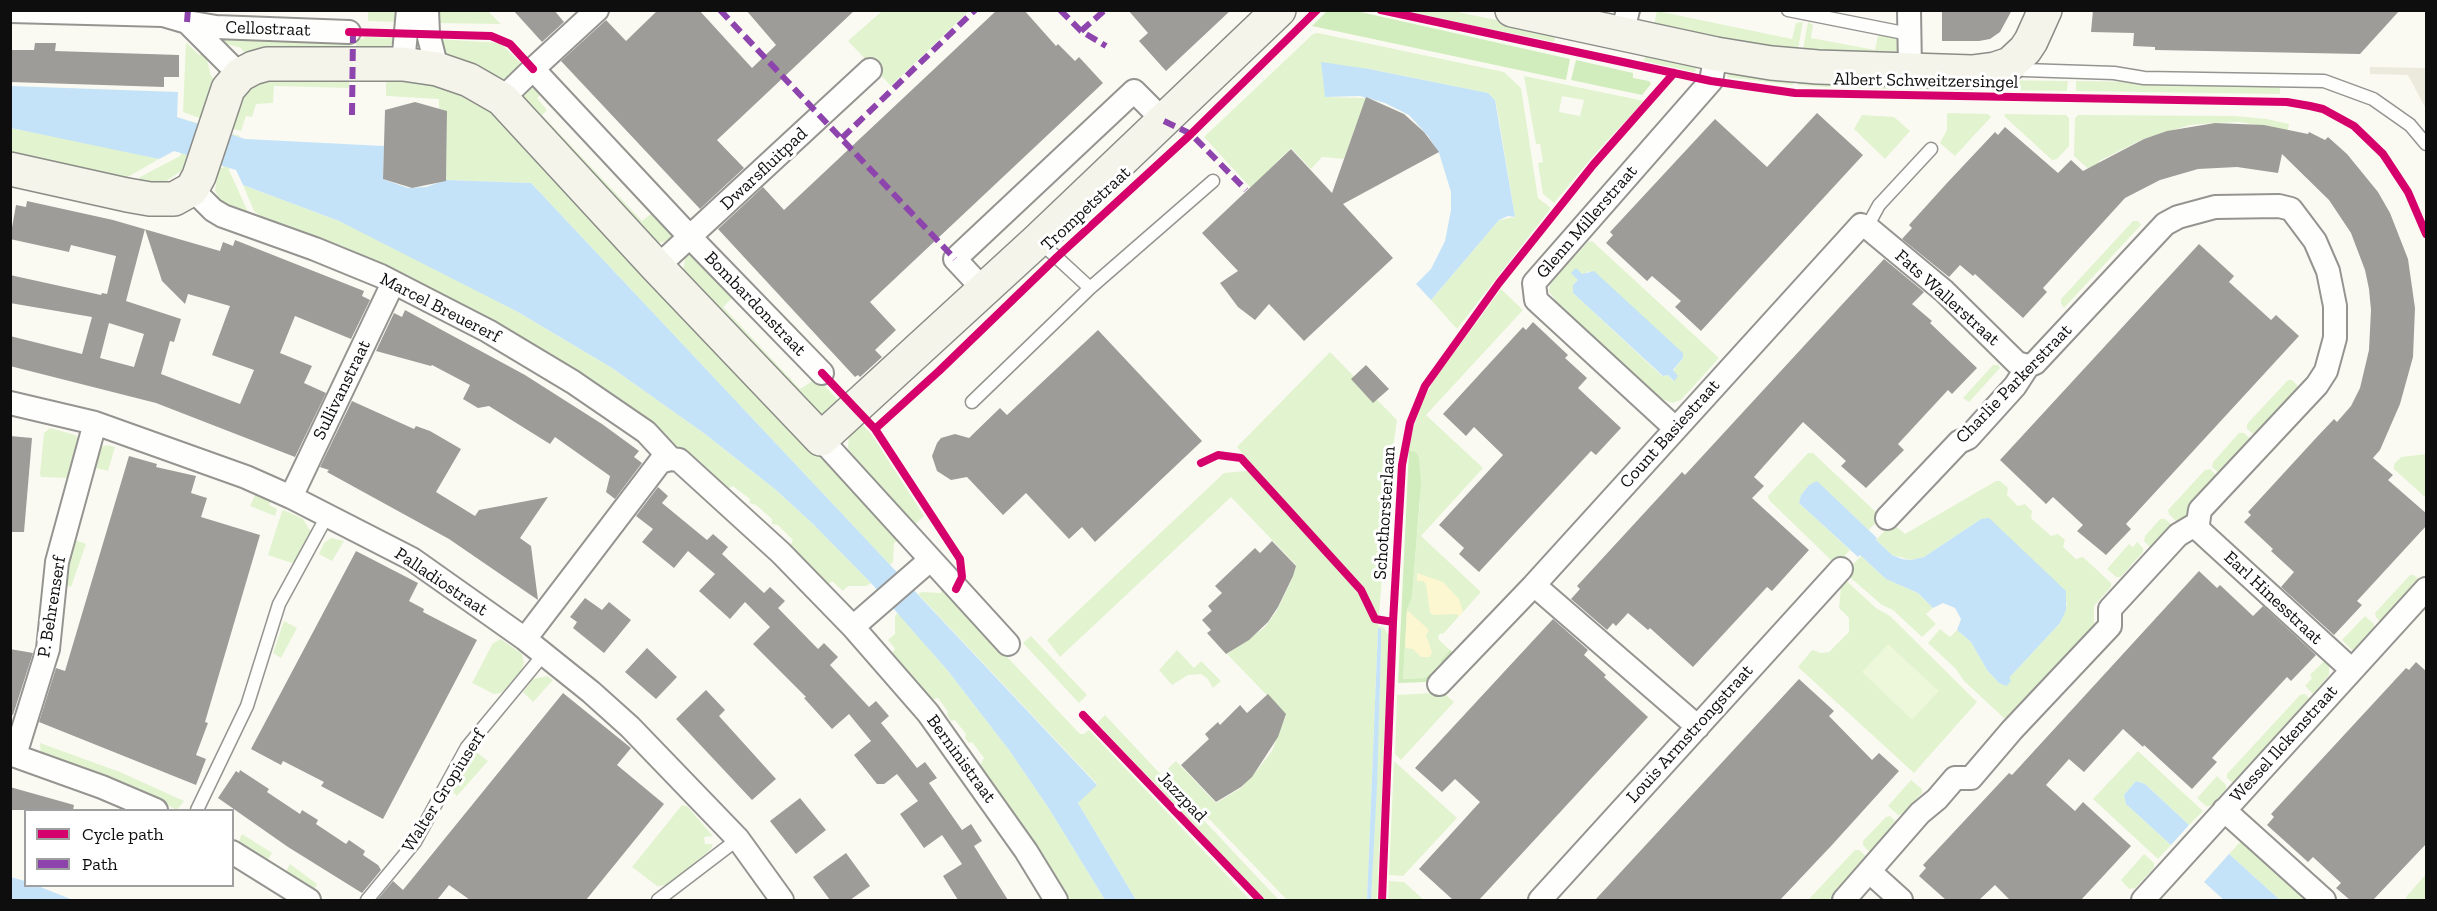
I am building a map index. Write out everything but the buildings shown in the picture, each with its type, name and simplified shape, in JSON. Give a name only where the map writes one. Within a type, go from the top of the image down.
[{"type":"street","points":[[403,64],[408,10]]},
{"type":"street","points":[[427,10],[428,33],[437,69]]},
{"type":"street","points":[[502,99],[597,10]]},
{"type":"street","name":"Trompetstraat","points":[[821,439],[1038,240],[1279,10]]},
{"type":"street","name":"Albert Schweitzersingel","points":[[1512,10],[1625,22],[1716,54],[1771,63],[1818,67],[1910,68],[1972,72],[1995,69],[2010,64]]},
{"type":"street","points":[[1909,10],[1910,68]]},
{"type":"street","points":[[2010,64],[2031,41],[2045,10]]},
{"type":"street","name":"Cellostraat","points":[[10,11],[163,15],[216,27],[349,32]]},
{"type":"street","name":"Cellostraat","points":[[187,22],[240,75]]},
{"type":"street","name":"Glenn Millerstraat","points":[[1675,428],[1536,300],[1534,283],[1711,81],[1716,54]]},
{"type":"street","points":[[11,170],[150,199],[174,200],[183,196],[198,176],[228,89],[240,75],[267,64],[403,64],[437,69],[469,80],[502,99],[657,267],[875,496],[930,560],[1008,644]]},
{"type":"street","name":"Bombardonstraat","points":[[532,69],[822,373]]},
{"type":"street","name":"Dwarsfluitpad","points":[[657,267],[870,70]]},
{"type":"street","points":[[982,289],[956,260],[1134,91],[1164,121]]},
{"type":"street","name":"Marcel Breuererf","points":[[198,176],[213,210],[223,216],[315,249],[393,283],[488,332],[573,382],[646,432],[671,459]]},
{"type":"street","name":"Charlie Parkerstraat","points":[[1887,518],[1959,442],[1968,438],[2015,386],[2028,366],[2035,363],[2165,224],[2178,217],[2215,207],[2279,206],[2291,209],[2315,241],[2328,271],[2335,306],[2335,338],[2326,371],[2317,385],[2200,510],[2198,523]]},
{"type":"street","name":"Count Basiestraat","points":[[1439,684],[1534,585],[1862,225],[1867,226]]},
{"type":"street","name":"Fats Wallerstraat","points":[[1867,226],[1944,291],[2017,363],[2028,366]]},
{"type":"street","name":"Sullivanstraat","points":[[291,497],[393,283]]},
{"type":"street","name":"Palladiostraat","points":[[10,404],[96,423],[246,477],[291,497],[412,559],[525,639],[630,727],[738,839],[782,900]]},
{"type":"street","name":"P. Behrenserf","points":[[13,754],[48,649],[57,562],[96,423]]},
{"type":"street","points":[[525,639],[660,462],[671,459]]},
{"type":"street","name":"Berninistraat","points":[[671,459],[679,460],[781,553],[853,627],[928,713],[1026,851],[1056,900]]},
{"type":"street","points":[[1844,900],[1920,813],[1937,799],[1955,778],[1971,778],[2012,730],[2110,626],[2110,609],[2178,535],[2198,523]]},
{"type":"street","name":"Earl Hinesstraat","points":[[2198,523],[2199,530],[2352,670]]},
{"type":"street","points":[[853,627],[930,560]]},
{"type":"street","name":"Louis Armstrongstraat","points":[[1547,898],[1840,569]]},
{"type":"street","points":[[1534,585],[1698,727]]},
{"type":"street","name":"Wessel Ilckenstraat","points":[[2142,900],[2427,589]]},
{"type":"street","points":[[13,754],[154,809]]},
{"type":"street","points":[[2224,810],[2324,900]]},
{"type":"street","points":[[234,853],[309,900]]},
{"type":"street","points":[[1870,872],[1901,900]]},
{"type":"lane","points":[[1788,10],[1909,34]]},
{"type":"lane","name":"Albert Schweitzersingel","points":[[2010,64],[2024,70],[2114,73],[2144,78],[2324,81],[2373,99],[2410,125],[2427,144]]},
{"type":"lane","name":"Count Basiestraat","points":[[1867,226],[1879,205],[1931,149]]},
{"type":"lane","points":[[972,402],[1090,288],[1213,181]]},
{"type":"lane","points":[[1038,240],[1090,288]]},
{"type":"lane","points":[[197,809],[247,706],[279,604],[327,516]]},
{"type":"lane","name":"Walter Gropiuserf","points":[[368,900],[415,842],[467,747],[544,654]]},
{"type":"lane","points":[[658,900],[738,839]]},
{"type":"green space","points":[[1328,10],[1356,11],[1570,59],[1566,80],[1312,26]]},
{"type":"green space","points":[[368,11],[399,11],[398,22],[368,21]]},
{"type":"green space","points":[[434,11],[488,11],[501,24],[435,23]]},
{"type":"green space","points":[[882,11],[969,11],[891,86],[848,41]]},
{"type":"green space","points":[[1402,11],[1452,11],[1556,32],[1554,42]]},
{"type":"green space","points":[[1657,11],[1792,39],[1796,23],[1803,22],[1797,54],[1653,30]]},
{"type":"green space","points":[[1808,22],[1813,25],[1811,38],[1875,50],[1880,34],[1899,39],[1900,48],[1889,56],[1802,54]]},
{"type":"green space","points":[[1318,33],[1504,72],[1521,88],[1538,198],[1551,208],[1457,329],[1431,300],[1499,220],[1515,217],[1495,100],[1488,93],[1369,69],[1325,97],[1366,98],[1344,159],[1322,157],[1311,169],[1291,148],[1251,188],[1204,137],[1313,34]]},
{"type":"green space","points":[[364,37],[396,38],[388,49],[356,54],[356,38],[364,39]]},
{"type":"green space","points":[[218,38],[350,38],[350,54],[244,52],[241,48],[223,43]]},
{"type":"green space","points":[[437,39],[500,43],[522,64],[509,76],[499,81],[445,58]]},
{"type":"green space","points":[[186,42],[199,55],[202,53],[206,56],[211,76],[214,79],[202,119],[183,112]]},
{"type":"green space","points":[[1646,51],[1692,63],[1697,69],[1694,72],[1644,61]]},
{"type":"green space","points":[[1576,60],[1633,73],[1633,78],[1649,81],[1651,84],[1642,95],[1571,80]]},
{"type":"green space","points":[[1732,71],[1794,76],[1793,85],[1727,77]]},
{"type":"green space","points":[[1524,76],[1644,101],[1554,203],[1543,194],[1538,163],[1543,162],[1540,144],[1536,144]],"holes":[[[1562,96],[1584,100],[1580,116],[1559,112]]]},
{"type":"green space","points":[[1799,76],[1898,83],[1891,89],[1825,87],[1798,85]]},
{"type":"green space","points":[[349,77],[349,88],[274,86],[273,103],[256,104],[252,117],[246,116],[241,131],[231,128],[243,96],[266,80]]},
{"type":"green space","points":[[386,77],[431,80],[492,108],[895,535],[898,540],[894,543],[893,562],[890,565],[531,183],[446,180],[447,112],[439,108],[439,99],[386,96]]},
{"type":"green space","points":[[1917,79],[2068,81],[2067,91],[1924,89],[1918,85]]},
{"type":"green space","points":[[2076,81],[2280,84],[2280,94],[2076,91]]},
{"type":"green space","points":[[532,84],[543,92],[537,98],[547,110],[542,115],[642,221],[653,212],[675,236],[670,241],[654,243],[521,96]]},
{"type":"green space","points":[[1947,113],[1988,114],[1991,117],[1955,156],[1940,143],[1947,130]]},
{"type":"green space","points":[[2005,114],[2066,115],[2069,118],[2069,146],[2057,159],[2052,160],[2004,116]]},
{"type":"green space","points":[[1862,115],[1894,117],[1910,131],[1885,159],[1854,129]]},
{"type":"green space","points":[[2078,115],[2234,116],[2289,124],[2288,130],[2239,122],[2190,125],[2143,139],[2099,161],[2118,191],[2115,193],[2074,156],[2075,118]]},
{"type":"green space","points":[[191,121],[200,124],[189,159],[181,171],[155,186],[136,186],[140,177],[180,156]]},
{"type":"green space","points":[[10,128],[159,159],[126,178],[11,159]]},
{"type":"green space","points":[[230,133],[240,136],[229,170],[248,212],[247,218],[222,204],[215,190],[219,167],[223,168],[231,142]]},
{"type":"green space","points":[[243,185],[339,221],[442,271],[518,312],[612,368],[705,434],[776,490],[871,583],[867,586],[848,586],[843,591],[832,581],[828,585],[790,547],[793,540],[778,525],[772,524],[772,519],[756,505],[750,503],[750,499],[733,486],[727,489],[614,401],[616,396],[592,383],[591,379],[575,368],[572,370],[550,353],[546,356],[397,271],[377,262],[375,264],[369,258],[351,250],[348,252],[343,249],[343,246],[323,239],[318,244],[261,223],[262,217],[254,211]]},
{"type":"green space","points":[[2133,221],[2138,221],[2141,225],[2064,308],[2061,299]]},
{"type":"green space","points":[[1592,241],[1719,358],[1681,400],[1672,403],[1660,398],[1657,402],[1550,304],[1555,299],[1549,292],[1550,283],[1588,242]],"holes":[[[1588,271],[1683,358],[1673,371],[1673,381],[1668,375],[1662,376],[1573,293],[1573,285]]]},
{"type":"green space","points":[[691,254],[733,297],[723,307],[800,389],[817,378],[845,407],[821,417],[683,274],[685,257]]},
{"type":"green space","points":[[1501,289],[1523,310],[1426,415],[1483,468],[1421,536],[1481,592],[1443,634],[1438,636],[1439,640],[1450,650],[1441,660],[1441,664],[1425,678],[1403,679],[1407,610],[1412,597],[1420,501],[1419,457],[1416,452],[1409,450],[1410,440],[1421,404],[1434,380]]},
{"type":"green space","points":[[1330,352],[1397,420],[1391,463],[1378,626],[1384,628],[1389,636],[1377,900],[1371,900],[1371,897],[1381,648],[1378,629],[1367,900],[1287,900],[1164,772],[1176,761],[1216,803],[1241,788],[1258,769],[1272,751],[1286,715],[1227,654],[1264,628],[1276,612],[1296,565],[1231,497],[1060,657],[1047,640],[1224,473],[1256,470],[1237,447]]},
{"type":"green space","points":[[1993,365],[1998,365],[2000,368],[1969,402],[1963,398]]},
{"type":"green space","points":[[2288,380],[2292,380],[2301,389],[2257,437],[2247,429],[2247,424]]},
{"type":"green space","points":[[860,422],[872,435],[924,516],[913,526],[850,455],[849,435]]},
{"type":"green space","points":[[50,428],[77,436],[80,441],[68,478],[41,477],[44,433]]},
{"type":"green space","points":[[2239,433],[2244,433],[2253,441],[2221,475],[2212,467],[2213,462]]},
{"type":"green space","points":[[107,445],[115,447],[108,471],[92,467],[99,448]]},
{"type":"green space","points":[[1409,450],[1416,452],[1419,457],[1421,484],[1412,597],[1407,610],[1403,679],[1425,678],[1441,664],[1441,660],[1450,650],[1455,654],[1428,682],[1398,683]]},
{"type":"green space","points":[[1808,453],[1813,453],[1878,514],[1883,515],[1869,530],[1817,482],[1809,485],[1801,495],[1799,503],[1850,550],[1836,565],[1769,500],[1768,496]]},
{"type":"green space","points":[[2426,454],[2426,498],[2394,469],[2394,464],[2401,457]]},
{"type":"green space","points":[[2210,469],[2220,478],[2178,523],[2168,510],[2205,470]]},
{"type":"green space","points":[[1996,481],[2000,481],[2008,488],[2007,495],[2018,506],[2025,504],[2032,511],[2031,518],[2051,536],[2058,534],[2065,540],[2063,547],[2076,559],[2083,557],[2111,583],[2111,587],[2094,606],[2094,625],[2009,717],[2004,718],[1928,643],[1940,629],[1950,637],[1957,630],[1971,642],[1987,670],[1999,683],[2008,679],[2060,623],[2067,603],[1981,519],[1924,557],[1911,560],[1892,555],[1876,540],[1892,523],[1905,534]]},
{"type":"green space","points":[[256,493],[272,497],[269,505],[277,509],[275,516],[250,506]]},
{"type":"green space","points":[[284,510],[303,519],[311,532],[298,560],[292,563],[268,555]]},
{"type":"green space","points":[[2160,519],[2165,519],[2174,527],[2153,550],[2144,541],[2145,536]]},
{"type":"green space","points":[[331,538],[344,541],[332,561],[319,554],[324,543]]},
{"type":"green space","points":[[72,539],[86,544],[71,587],[64,585]]},
{"type":"green space","points":[[2137,542],[2143,548],[2143,552],[2121,577],[2116,577],[2107,569],[2129,544],[2133,547]]},
{"type":"green space","points":[[1861,556],[1886,579],[1918,593],[1933,608],[1926,614],[1936,624],[1922,637],[1893,610],[1882,605],[1845,573]]},
{"type":"green space","points":[[2410,575],[2414,575],[2423,583],[2384,626],[2375,613]]},
{"type":"green space","points":[[1842,577],[1876,608],[1890,616],[1977,702],[1914,773],[1798,667],[1812,650],[1821,653],[1829,652],[1849,632],[1849,618],[1839,608]]},
{"type":"green space","points":[[941,587],[1080,734],[1089,730],[1250,900],[1136,900],[1078,803],[1097,784],[918,594],[922,592],[941,593]]},
{"type":"green space","points":[[898,613],[948,671],[1009,750],[1048,807],[1105,900],[1067,900],[1025,830],[980,765],[984,758],[972,742],[969,743],[965,738],[966,734],[955,720],[951,721],[947,715],[948,712],[938,698],[931,700],[891,655],[895,649],[888,640],[895,634],[895,616]]},
{"type":"green space","points":[[2365,616],[2374,624],[2374,628],[2353,651],[2342,640]]},
{"type":"green space","points":[[284,621],[297,628],[281,658],[273,653]]},
{"type":"green space","points":[[1031,636],[1087,695],[1079,703],[1023,643]]},
{"type":"green space","points":[[501,639],[522,654],[524,663],[521,671],[506,688],[501,693],[494,694],[472,683],[493,643]]},
{"type":"green space","points":[[1888,644],[1939,691],[1912,720],[1862,672]]},
{"type":"green space","points":[[1177,650],[1194,668],[1201,661],[1221,681],[1213,688],[1207,678],[1201,674],[1188,675],[1172,685],[1159,670]]},
{"type":"green space","points":[[2324,661],[2329,666],[2329,675],[2313,694],[2305,686],[2312,678],[2310,675]]},
{"type":"green space","points":[[547,676],[553,680],[533,702],[523,692],[533,679]]},
{"type":"green space","points":[[1438,688],[1454,702],[1401,760],[1395,754],[1397,695],[1433,693]]},
{"type":"green space","points":[[2305,694],[2314,703],[2237,786],[2227,778],[2227,774],[2300,695]]},
{"type":"green space","points":[[1105,715],[1279,900],[1265,900],[1097,723]]},
{"type":"green space","points":[[40,743],[120,772],[184,801],[178,809],[175,809],[140,792],[41,754]]},
{"type":"green space","points":[[475,751],[488,761],[457,796],[451,790]]},
{"type":"green space","points":[[2138,751],[2203,811],[2189,825],[2145,784],[2136,781],[2124,795],[2126,804],[2171,845],[2158,859],[2093,799]]},
{"type":"green space","points":[[1394,761],[1457,818],[1403,876],[1389,875]]},
{"type":"green space","points":[[2217,776],[2226,785],[2226,789],[2211,806],[2206,806],[2197,798]]},
{"type":"green space","points":[[1911,780],[1922,789],[1922,793],[1902,814],[1898,815],[1888,806]]},
{"type":"green space","points":[[682,805],[687,806],[713,836],[704,837],[705,844],[713,844],[711,849],[668,885],[657,886],[632,867]]},
{"type":"green space","points":[[1890,816],[1900,825],[1872,855],[1863,845],[1863,841],[1886,817]]},
{"type":"green space","points":[[242,834],[272,853],[269,858],[265,860],[238,843]]},
{"type":"green space","points":[[2244,838],[2312,900],[2280,900],[2229,854]]},
{"type":"green space","points":[[1855,850],[1859,850],[1869,859],[1831,900],[1808,900]]},
{"type":"green space","points":[[2144,854],[2154,863],[2154,868],[2135,888],[2129,889],[2121,880]]},
{"type":"green space","points":[[290,864],[317,884],[314,890],[285,873]]},
{"type":"green space","points":[[2426,874],[2426,900],[2406,900],[2406,897]]},
{"type":"green space","points":[[1389,881],[1404,882],[1424,900],[1388,900]]},
{"type":"sand","points":[[1417,573],[1443,582],[1459,599],[1463,612],[1459,616],[1430,613],[1426,584],[1423,581],[1417,581]]},
{"type":"sand","points":[[1407,610],[1429,630],[1426,635],[1432,652],[1430,657],[1421,657],[1413,649],[1405,648]]},
{"type":"shaded area","points":[[2370,67],[2426,68],[2426,109],[2408,75],[2370,74]]},
{"type":"water","points":[[1321,62],[1369,69],[1488,93],[1495,100],[1515,217],[1508,216],[1499,220],[1431,300],[1416,284],[1431,269],[1445,241],[1451,210],[1451,192],[1439,153],[1428,136],[1409,115],[1385,103],[1360,96],[1325,97]]},
{"type":"water","points":[[11,86],[178,92],[177,117],[245,139],[384,146],[383,179],[408,188],[426,187],[446,180],[531,183],[1097,785],[1078,803],[1136,900],[1105,900],[1048,807],[1009,750],[948,671],[871,583],[813,524],[776,490],[705,434],[612,368],[518,312],[339,221],[243,185],[236,170],[174,151],[159,159],[11,128]]},
{"type":"water","points":[[1576,268],[1582,274],[1594,271],[1683,353],[1683,358],[1673,370],[1678,376],[1674,381],[1668,375],[1663,376],[1573,293],[1573,285],[1578,280],[1571,273]]},
{"type":"water","points":[[1817,481],[1892,555],[1902,559],[1911,560],[1924,557],[1981,519],[1989,518],[2066,591],[2066,610],[2060,623],[2009,678],[2011,681],[2006,686],[1999,683],[1987,670],[1971,642],[1957,630],[1961,619],[1955,608],[1943,603],[1933,608],[1918,593],[1886,579],[1860,555],[1858,557],[1799,503],[1801,495],[1809,485]]},
{"type":"water","points":[[1378,628],[1381,629],[1381,648],[1377,786],[1371,900],[1367,900]]},
{"type":"water","points":[[2136,781],[2145,784],[2189,825],[2171,845],[2126,804],[2124,795]]},
{"type":"water","points":[[2229,854],[2280,900],[2224,900],[2204,882]]},
{"type":"water","points":[[10,877],[24,881],[24,887],[40,887],[73,900],[11,900]]},
{"type":"marked path","points":[[187,22],[188,10]]},
{"type":"marked path","points":[[720,10],[955,259]]},
{"type":"marked path","points":[[842,138],[975,10]]},
{"type":"marked path","points":[[1060,10],[1081,31],[1106,46]]},
{"type":"marked path","points":[[1081,31],[1105,10]]},
{"type":"marked path","points":[[352,115],[353,32]]},
{"type":"marked path","points":[[1164,121],[1191,134],[1246,190]]},
{"type":"cycle path","points":[[875,429],[1191,134],[1317,10]]},
{"type":"cycle path","points":[[1381,10],[1711,81],[1795,93],[2287,102],[2310,106],[2323,109],[2354,126],[2383,154],[2408,192],[2426,234]]},
{"type":"cycle path","points":[[349,32],[491,36],[510,44],[533,69]]},
{"type":"cycle path","name":"Schothorsterlaan","points":[[1382,900],[1402,465],[1410,423],[1425,386],[1499,283],[1593,165],[1674,73]]},
{"type":"cycle path","points":[[822,373],[875,429],[960,559],[962,577],[956,589]]},
{"type":"cycle path","points":[[1201,463],[1218,455],[1241,458],[1361,590],[1375,619],[1393,622]]},
{"type":"cycle path","name":"Jazzpad","points":[[1083,715],[1260,900]]}]
